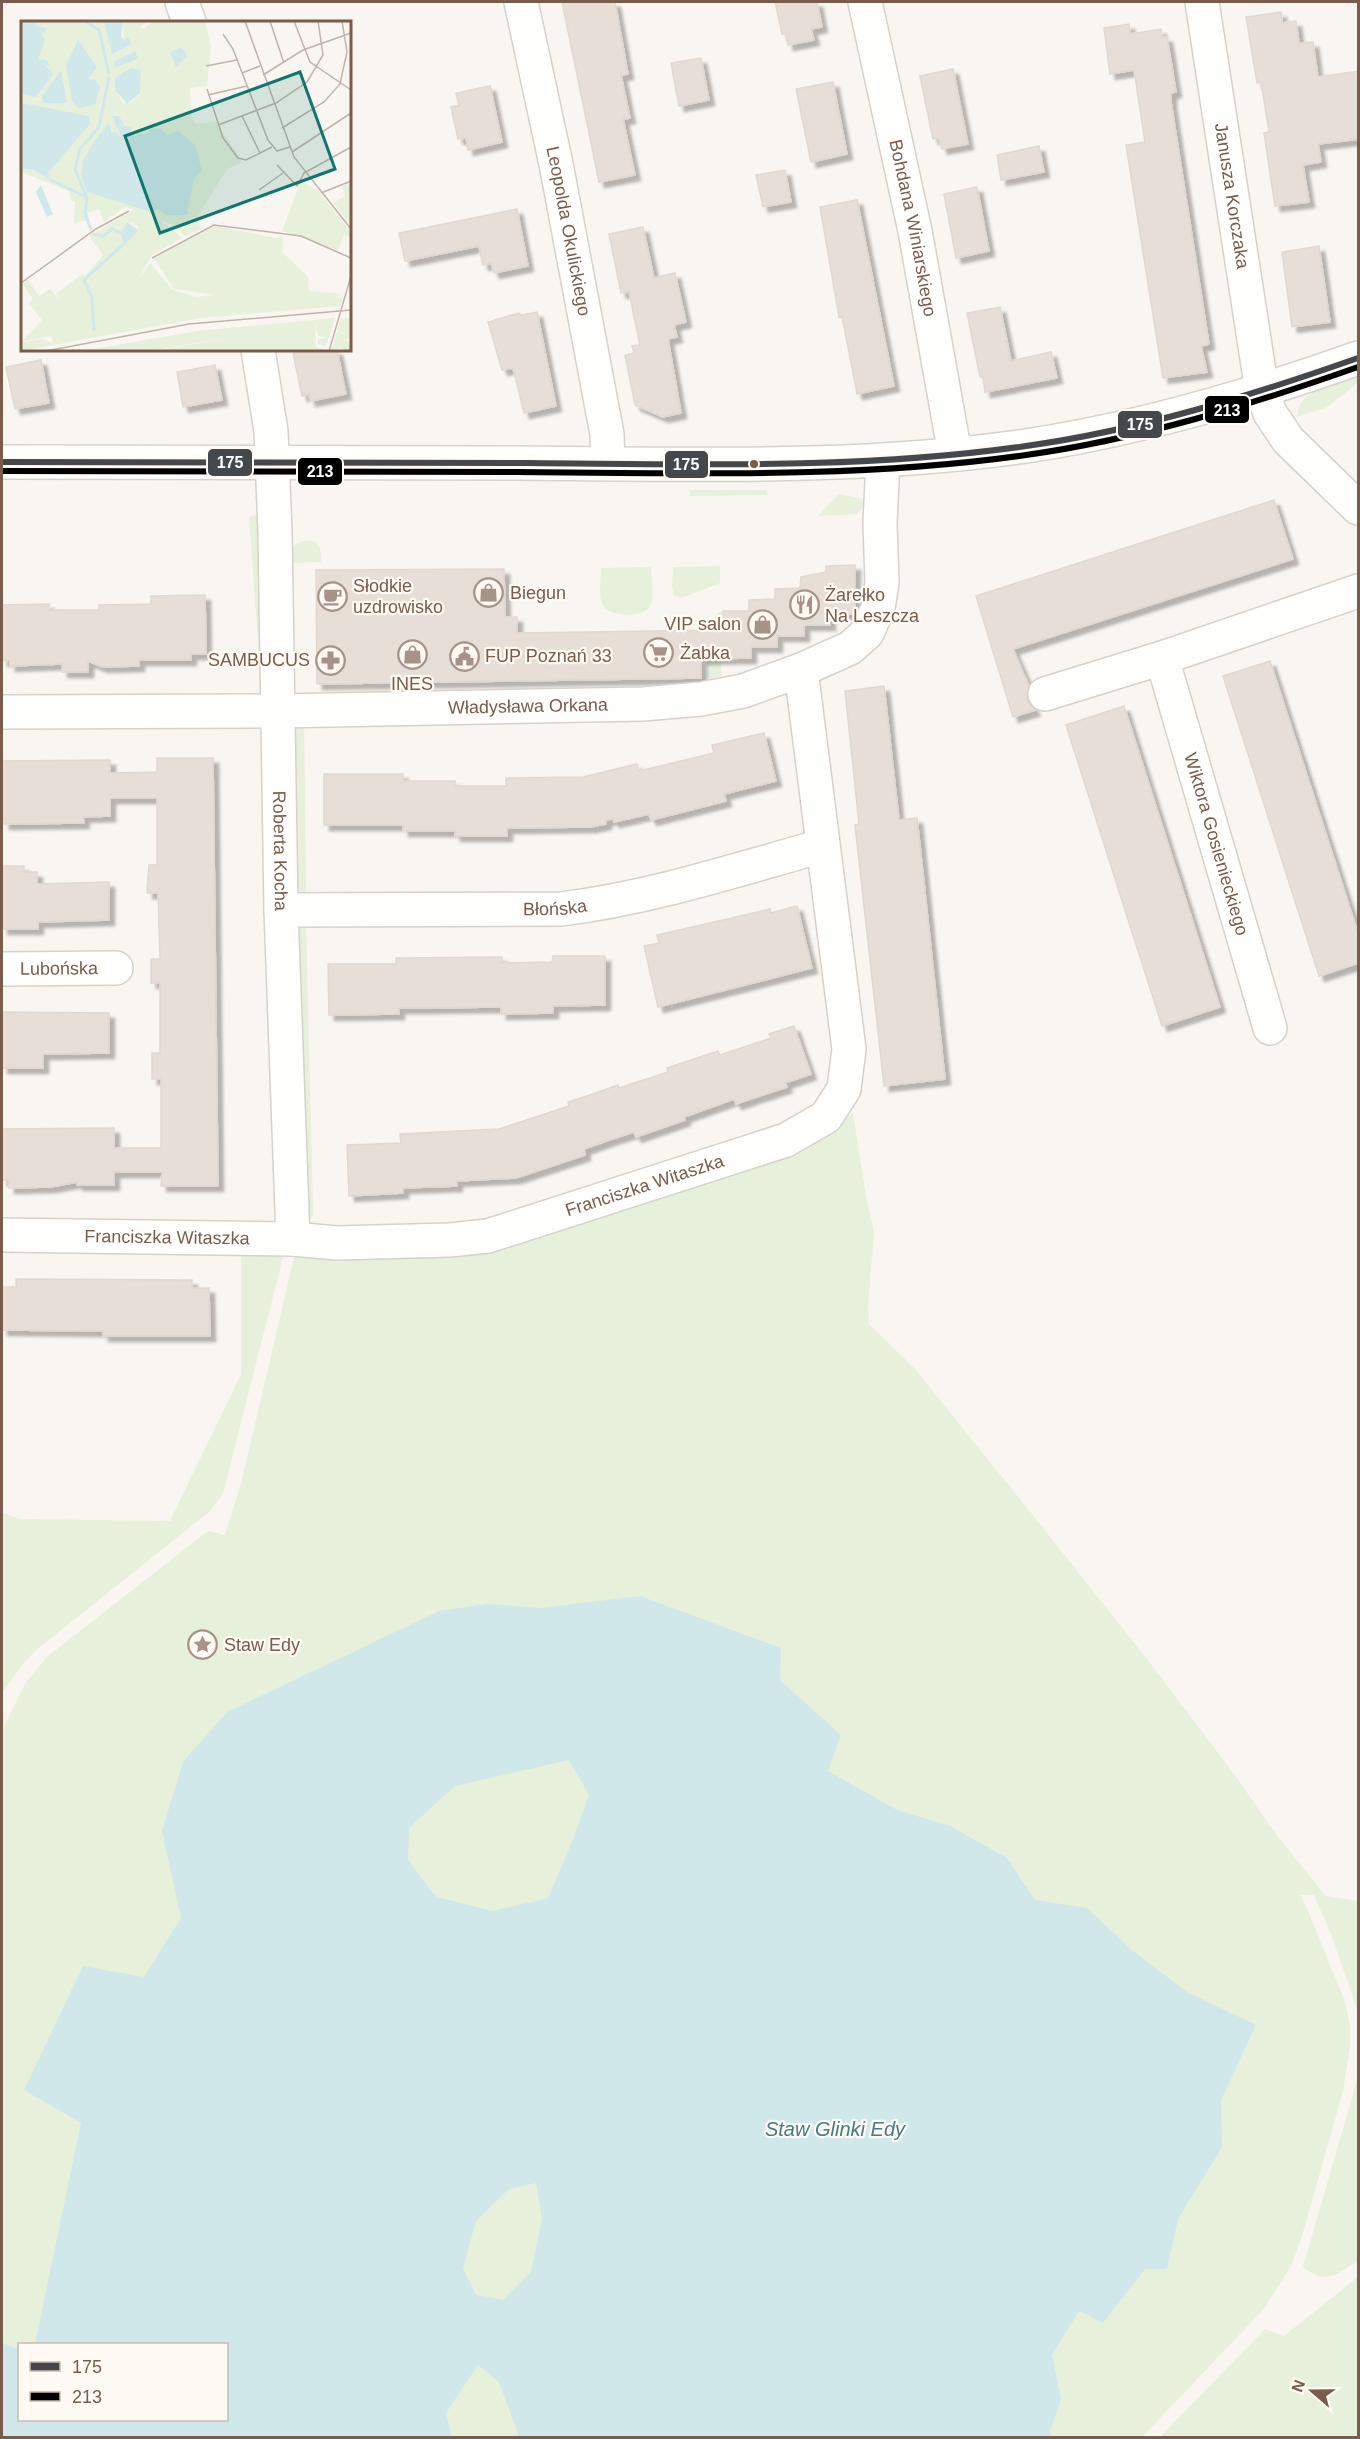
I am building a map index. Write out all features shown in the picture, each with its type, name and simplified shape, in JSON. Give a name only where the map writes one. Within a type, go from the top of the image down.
[{"type":"street","points":[[182,2],[189,21]]},
{"type":"street","name":"Leopolda Okulickiego","points":[[520,2],[561,187],[607,434],[608,464]]},
{"type":"street","name":"Bohdana Winiarskiego","points":[[865,2],[915,231],[955,454]]},
{"type":"street","name":"Janusza Korczaka","points":[[1202,2],[1262,391]]},
{"type":"street","name":"Roberta Kocha","points":[[258,351],[271,431],[279,711],[281,910],[293,1239]]},
{"type":"street","points":[[2,462],[608,464],[883,461],[1029,446],[1112,430],[1262,391],[1359,358]]},
{"type":"street","points":[[1262,391],[1270,413],[1288,440],[1359,508]]},
{"type":"street","name":"Władysława Orkana","points":[[2,712],[279,711],[644,704],[690,700],[743,691],[801,670],[850,648],[867,633],[878,608],[882,583],[880,523],[883,461]]},
{"type":"street","points":[[1045,694],[1162,658],[1359,591]]},
{"type":"street","name":"Wiktora Gosienieckiego","points":[[1162,658],[1270,1028]]},
{"type":"street","name":"Franciszka Witaszka","points":[[2,1235],[293,1239],[337,1243],[449,1240],[488,1236],[786,1140],[826,1117],[844,1089],[849,1049],[801,670]]},
{"type":"street","name":"Błońska","points":[[281,910],[561,909],[661,890],[822,846]]},
{"type":"street","name":"Lubońska","points":[[2,969],[116,968]]},
{"type":"green space","points":[[1358,375],[1358,383],[1327,407],[1297,417],[1299,407],[1311,394],[1329,384]]},
{"type":"green space","points":[[690,490],[767,490],[768,495],[690,496]]},
{"type":"green space","points":[[839,494],[865,499],[864,507],[856,514],[818,516]]},
{"type":"green space","points":[[261,513],[267,683],[261,683],[249,517]]},
{"type":"green space","points":[[304,541],[314,541],[320,547],[321,562],[285,563],[291,549]]},
{"type":"green space","points":[[720,566],[720,583],[681,598],[674,595],[673,567]]},
{"type":"green space","points":[[651,567],[652,597],[647,610],[627,615],[607,610],[603,606],[600,593],[601,568]]},
{"type":"green space","points":[[722,610],[721,676],[707,679],[706,625]]},
{"type":"green space","points":[[304,723],[306,895],[293,883],[290,727]]},
{"type":"green space","points":[[306,918],[313,1215],[310,1219],[306,1214],[292,934],[298,921]]},
{"type":"green space","points":[[853,1113],[874,1232],[868,1306],[869,1324],[914,1368],[1032,1514],[1150,1663],[1234,1774],[1278,1837],[1326,1896],[1358,1901],[1358,2012],[1331,1934],[1314,1895],[1300,1895],[1345,2002],[1350,2025],[1350,2046],[1343,2091],[1302,2236],[1291,2266],[1263,2310],[1142,2437],[2,2438],[2,1730],[26,1682],[48,1656],[208,1531],[225,1535],[241,1484],[295,1253],[399,1250],[809,1143]]},
{"type":"green space","points":[[241,1253],[284,1253],[223,1494],[209,1512],[36,1650],[21,1666],[2,1693],[2,1513],[20,1519],[170,1521],[241,1374]]},
{"type":"green space","points":[[1358,2077],[1358,2260],[1338,2274],[1319,2276],[1303,2267]]},
{"type":"green space","points":[[1358,2277],[1358,2437],[1160,2437],[1265,2329],[1284,2336]]},
{"type":"water","name":"Staw Glinki Edy","points":[[640,1596],[781,1648],[780,1680],[841,1735],[828,1771],[897,1810],[950,1826],[1007,1858],[1035,1900],[1087,1908],[1133,1951],[1187,1992],[1256,2025],[1221,2100],[1222,2147],[1178,2219],[1167,2269],[1145,2269],[1103,2323],[1079,2311],[1052,2355],[1061,2399],[1050,2431],[1052,2437],[518,2437],[499,2382],[478,2365],[446,2413],[452,2437],[2,2437],[2,2343],[18,2349],[18,2421],[228,2421],[228,2343],[35,2343],[81,2123],[24,2090],[83,1966],[144,1977],[181,1918],[162,1831],[183,1762],[227,1712],[439,1611],[487,1604],[541,1608]],"holes":[[[569,1760],[589,1795],[548,1898],[493,1911],[436,1897],[408,1860],[409,1828],[455,1786]],[[536,2183],[542,2218],[531,2272],[503,2300],[476,2295],[463,2268],[476,2221],[509,2189]]]},
{"type":"building","points":[[562,2],[615,2],[628,74],[621,75],[630,118],[623,119],[635,175],[599,182]]},
{"type":"building","points":[[775,2],[817,2],[822,27],[811,29],[814,40],[788,45],[786,33],[782,34]]},
{"type":"building","points":[[1281,12],[1282,23],[1296,21],[1299,43],[1313,42],[1318,77],[1359,71],[1359,139],[1318,144],[1321,162],[1303,165],[1309,202],[1275,206],[1264,133],[1269,132],[1261,82],[1257,83],[1246,17]]},
{"type":"building","points":[[1129,24],[1130,34],[1161,29],[1162,37],[1167,37],[1176,92],[1171,93],[1171,102],[1209,344],[1201,346],[1207,372],[1163,378],[1126,145],[1145,142],[1134,70],[1110,74],[1104,28]]},
{"type":"building","points":[[701,58],[709,100],[679,106],[671,63]]},
{"type":"building","points":[[953,69],[968,144],[942,149],[939,138],[933,139],[920,76]]},
{"type":"building","points":[[833,82],[847,154],[811,162],[796,89]]},
{"type":"building","points":[[490,86],[502,142],[468,150],[466,138],[458,139],[451,107],[459,105],[456,93]]},
{"type":"building","points":[[1039,146],[1044,172],[1001,180],[997,155]]},
{"type":"building","points":[[785,170],[791,202],[763,207],[756,175]]},
{"type":"building","points":[[977,187],[989,251],[956,258],[944,194]]},
{"type":"building","points":[[857,200],[894,386],[857,394],[842,316],[839,317],[820,207]]},
{"type":"building","points":[[517,209],[528,266],[494,273],[491,263],[483,265],[479,246],[405,261],[399,233]]},
{"type":"building","points":[[643,227],[654,278],[675,273],[686,322],[674,325],[677,337],[668,339],[681,413],[663,417],[635,405],[625,355],[634,353],[632,346],[640,345],[629,292],[621,293],[609,234]]},
{"type":"building","points":[[1319,246],[1330,322],[1292,327],[1282,252]]},
{"type":"building","points":[[1000,307],[1011,361],[1051,352],[1057,378],[985,392],[967,313]]},
{"type":"building","points":[[537,312],[556,406],[524,413],[513,368],[502,370],[488,322],[519,313],[521,315]]},
{"type":"building","points":[[337,351],[346,394],[310,401],[309,394],[302,396],[293,353]]},
{"type":"building","points":[[41,360],[49,403],[15,409],[6,367]]},
{"type":"building","points":[[215,365],[222,400],[183,407],[177,372]]},
{"type":"building","points":[[1274,500],[1293,559],[1013,649],[1029,686],[1027,700],[1035,710],[1013,717],[976,596]]},
{"type":"building","points":[[855,565],[855,614],[830,614],[830,625],[804,625],[804,636],[777,636],[777,647],[751,647],[751,658],[701,659],[701,678],[317,684],[316,570],[504,569],[505,617],[517,617],[517,633],[724,630],[723,611],[749,611],[749,600],[775,599],[775,589],[800,588],[801,577],[826,572],[826,566]]},
{"type":"building","points":[[205,595],[206,654],[191,654],[191,660],[139,660],[139,666],[102,667],[88,661],[88,672],[62,672],[62,664],[10,666],[10,660],[2,661],[2,605],[49,604],[49,610],[99,610],[99,605],[151,604],[151,596]]},
{"type":"building","points":[[1270,661],[1359,936],[1359,963],[1319,976],[1223,676]]},
{"type":"building","points":[[884,686],[899,820],[917,818],[945,1079],[884,1086],[855,825],[859,824],[845,691]]},
{"type":"building","points":[[1124,706],[1220,1007],[1162,1026],[1066,725]]},
{"type":"building","points":[[764,733],[776,781],[724,794],[726,801],[651,820],[649,814],[614,822],[613,819],[606,820],[606,824],[591,827],[507,828],[507,836],[455,836],[455,831],[403,831],[403,825],[324,825],[324,774],[403,774],[403,781],[455,781],[455,786],[506,786],[506,778],[583,777],[637,764],[639,771],[714,753],[712,745]]},
{"type":"building","points":[[157,758],[213,758],[218,1186],[161,1186],[162,1172],[114,1172],[114,1185],[77,1185],[77,1182],[51,1187],[9,1188],[9,1180],[2,1180],[2,1129],[114,1128],[114,1148],[161,1148],[161,1079],[152,1079],[152,1053],[160,1053],[160,983],[151,983],[151,959],[160,959],[158,893],[147,893],[149,865],[157,865],[157,798],[110,798],[110,816],[83,817],[84,823],[4,824],[4,818],[2,818],[2,761],[110,760],[110,773],[157,772]]},
{"type":"building","points":[[2,866],[24,866],[24,872],[37,872],[37,884],[109,882],[109,920],[38,922],[38,929],[2,929]]},
{"type":"building","points":[[797,906],[812,968],[658,1007],[644,946],[659,943],[657,935],[770,909],[771,913]]},
{"type":"building","points":[[553,956],[605,956],[605,1005],[553,1006],[553,1013],[501,1014],[501,1007],[399,1008],[399,1014],[329,1015],[328,964],[396,964],[396,958],[502,957],[502,963],[552,962]]},
{"type":"building","points":[[2,1012],[109,1013],[109,1053],[43,1054],[43,1068],[2,1068]]},
{"type":"building","points":[[794,1026],[811,1074],[785,1083],[787,1087],[736,1104],[734,1099],[684,1117],[685,1120],[636,1137],[634,1132],[609,1140],[584,1149],[585,1155],[516,1178],[456,1181],[457,1186],[403,1188],[403,1193],[349,1196],[347,1145],[401,1143],[400,1134],[499,1129],[569,1106],[568,1102],[618,1085],[619,1088],[668,1072],[667,1068],[718,1051],[720,1055],[771,1038],[769,1034]]},
{"type":"building","points":[[16,1279],[192,1280],[192,1288],[209,1288],[210,1336],[103,1336],[103,1331],[2,1330],[2,1287],[16,1287]]},
{"type":"transit line","name":"175","points":[[2,462],[776,464],[901,459],[1026,446],[1111,431],[1277,386],[1358,358]]},
{"type":"transit line","name":"213","points":[[2,471],[773,473],[900,468],[1026,455],[1111,440],[1277,395],[1358,367]]},
{"type":"place","name":"Biegun","points":[[489,593]]},
{"type":"place","name":"Słodkie uzdrowisko","points":[[332,596]]},
{"type":"place","name":"Żarełko Na Leszcza","points":[[804,605]]},
{"type":"place","name":"VIP salon","points":[[762,624]]},
{"type":"place","name":"Żabka","points":[[659,653]]},
{"type":"place","name":"INES","points":[[412,655]]},
{"type":"place","name":"FUP Poznań 33","points":[[464,656]]},
{"type":"place","name":"SAMBUCUS","points":[[331,660]]},
{"type":"place","name":"Staw Edy","points":[[203,1645]]}]
